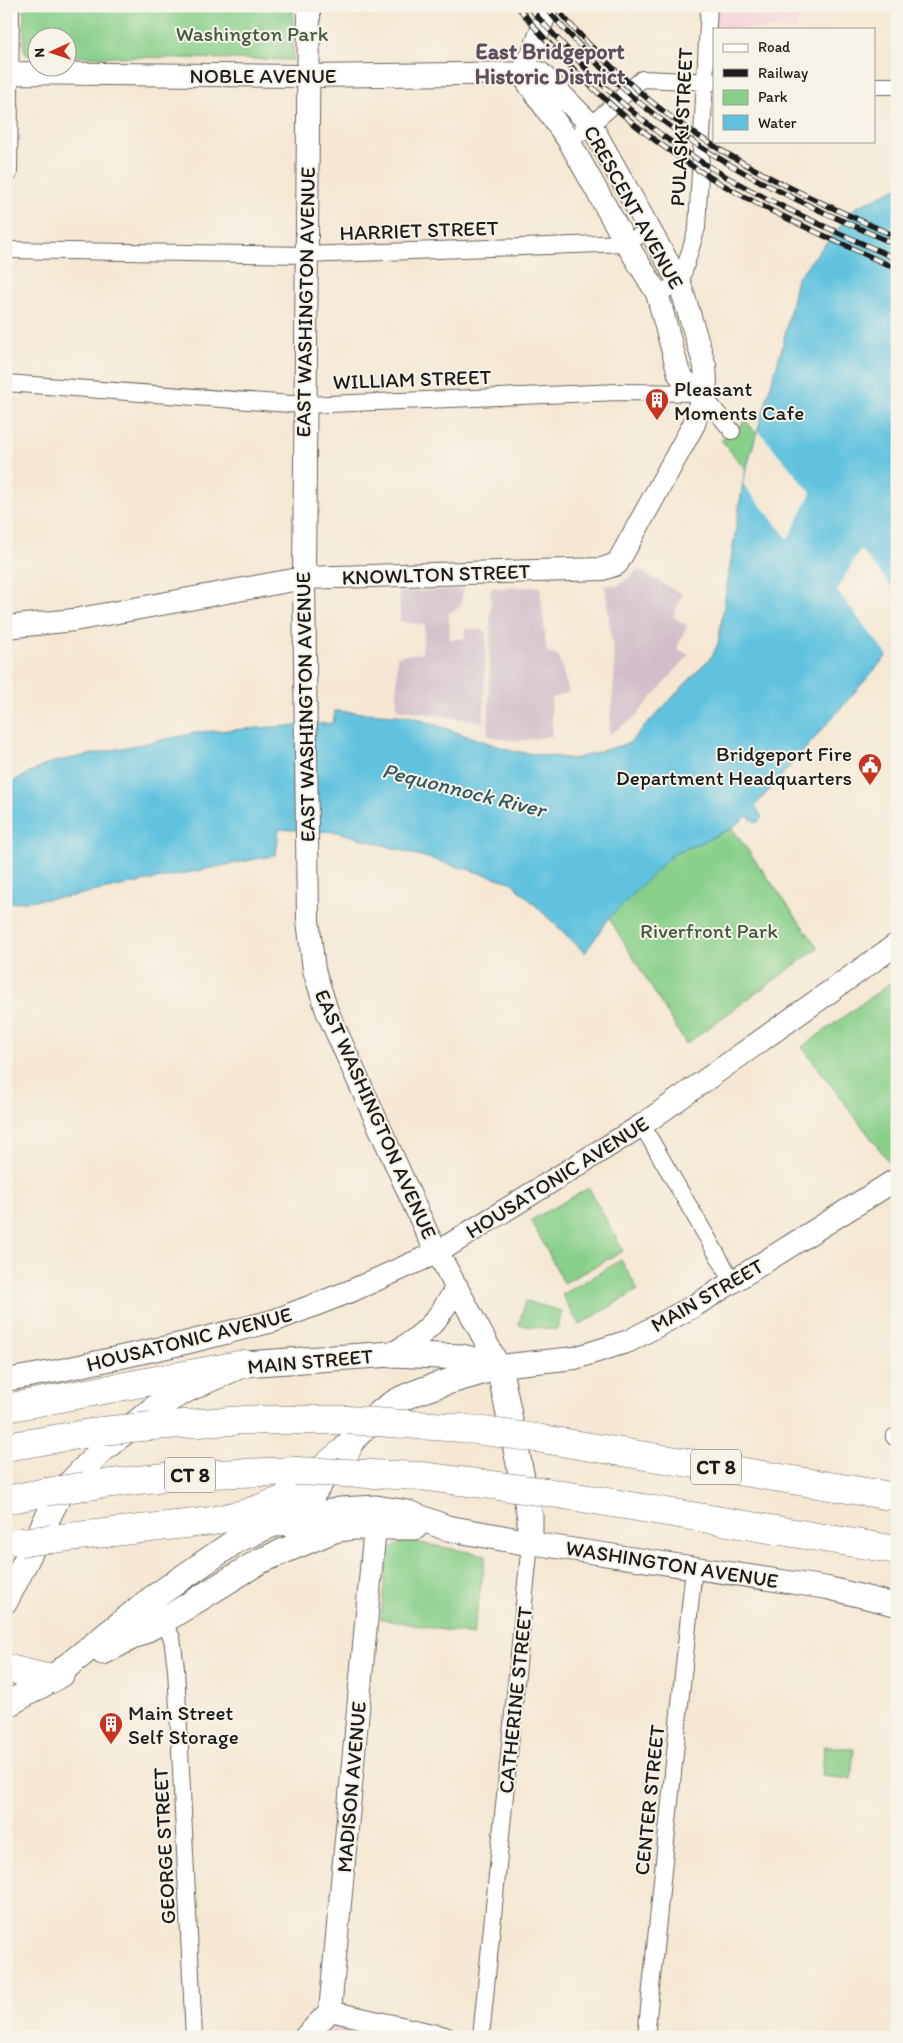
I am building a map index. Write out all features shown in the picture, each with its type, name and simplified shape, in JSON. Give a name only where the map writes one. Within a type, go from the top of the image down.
[{"type":"highway","points":[[6,1408],[244,1364]]},
{"type":"highway","name":"CT 8","points":[[6,1448],[102,1432],[152,1426],[254,1420],[347,1420],[438,1426],[536,1438],[897,1497]]},
{"type":"highway","points":[[13,1543],[212,1521],[247,1514],[280,1501],[296,1491],[347,1449]]},
{"type":"highway","name":"CT 8","points":[[6,1500],[85,1486],[183,1475],[295,1471],[421,1476],[546,1492],[897,1550]]},
{"type":"highway","points":[[6,1668],[51,1679]]},
{"type":"main road","points":[[6,172],[8,6]]},
{"type":"main road","name":"EAST WASHINGTON AVENUE","points":[[309,6],[304,404],[308,920],[317,978],[327,1011],[427,1233],[499,1366]]},
{"type":"main road","name":"NOBLE AVENUE","points":[[7,73],[308,76],[520,72]]},
{"type":"main road","name":"CRESCENT AVENUE","points":[[520,72],[540,73],[591,125],[680,284],[705,366],[706,382],[701,393],[685,381],[680,374],[657,293],[626,244],[569,141],[520,72]]},
{"type":"main road","name":"KNOWLTON STREET","points":[[6,627],[74,620],[304,578],[602,569],[617,564],[694,424],[699,410],[701,393]]},
{"type":"main road","name":"HOUSATONIC AVENUE","points":[[6,1380],[117,1358],[273,1321],[351,1291],[438,1252],[642,1125],[897,944]]},
{"type":"main road","name":"MAIN STREET","points":[[260,1561],[290,1531],[366,1424],[399,1400],[424,1389],[464,1379],[499,1366],[575,1358],[629,1340],[733,1282],[897,1179]]},
{"type":"main road","name":"MAIN STREET","points":[[392,1354],[415,1341],[440,1317],[457,1287]]},
{"type":"main road","name":"MAIN STREET","points":[[6,1600],[59,1495],[102,1450],[156,1407],[244,1364],[392,1354],[461,1357],[499,1366]]},
{"type":"main road","name":"CATHERINE STREET","points":[[499,1366],[530,1516],[530,1543]]},
{"type":"main road","name":"MAIN STREET","points":[[156,1611],[237,1540],[271,1525],[340,1510],[376,1518]]},
{"type":"main road","name":"MAIN STREET","points":[[6,1705],[51,1679],[156,1611],[260,1561],[334,1530],[376,1518]]},
{"type":"main road","name":"WASHINGTON AVENUE","points":[[376,1518],[828,1588],[897,1605]]},
{"type":"main road","name":"MADISON AVENUE","points":[[330,2011],[376,1518]]},
{"type":"main road","points":[[305,2037],[330,2011]]},
{"type":"street","points":[[520,72],[533,51],[549,6]]},
{"type":"street","name":"PULASKI STREET","points":[[680,284],[697,228],[709,82],[708,6]]},
{"type":"street","points":[[569,141],[591,125],[642,79],[709,82]]},
{"type":"street","points":[[876,86],[897,86]]},
{"type":"street","name":"HARRIET STREET","points":[[6,250],[305,255],[626,244],[650,230]]},
{"type":"street","points":[[657,293],[680,284]]},
{"type":"street","name":"WILLIAM STREET","points":[[6,382],[304,404],[619,392],[701,393]]},
{"type":"street","points":[[701,393],[732,432]]},
{"type":"street","points":[[642,1125],[733,1282]]},
{"type":"street","name":"CATHERINE STREET","points":[[481,2037],[530,1543]]},
{"type":"street","name":"CENTER STREET","points":[[646,2037],[694,1568]]},
{"type":"street","name":"GEORGE STREET","points":[[156,1611],[172,1638],[176,1668],[194,2037]]},
{"type":"street","points":[[330,2011],[445,2037]]},
{"type":"shaded area","points":[[716,6],[797,6],[797,28],[714,28]]},
{"type":"shaded area","points":[[638,570],[682,594],[673,617],[687,626],[677,648],[689,655],[632,720],[609,734],[615,669],[605,585],[617,586]]},
{"type":"shaded area","points":[[540,587],[547,653],[558,655],[569,692],[551,699],[552,736],[518,741],[488,736],[491,588]]},
{"type":"shaded area","points":[[464,589],[460,607],[449,613],[450,640],[465,638],[465,629],[486,630],[484,722],[397,709],[397,656],[422,653],[425,625],[400,621],[399,592]]},
{"type":"shaded area","points":[[345,2025],[397,2037],[318,2037],[332,2027]]},
{"type":"green space","name":"Washington Park","points":[[24,6],[293,6],[293,60],[78,56],[78,28],[28,28],[28,55],[24,49]]},
{"type":"green space","points":[[746,421],[808,496],[795,528],[721,440]]},
{"type":"green space","name":"Riverfront Park","points":[[732,828],[818,948],[686,1044],[609,918],[674,853]]},
{"type":"green space","points":[[897,978],[897,1165],[893,1167],[802,1047]]},
{"type":"green space","points":[[589,1188],[623,1251],[564,1283],[531,1220]]},
{"type":"green space","points":[[621,1260],[638,1290],[579,1325],[562,1295]]},
{"type":"green space","points":[[525,1301],[562,1311],[557,1330],[519,1325]]},
{"type":"green space","points":[[403,1540],[486,1555],[473,1635],[381,1619],[387,1552]]},
{"type":"green space","points":[[824,1746],[854,1749],[851,1779],[822,1776]]},
{"type":"water","name":"Pequonnock River","points":[[897,188],[897,644],[755,806],[762,817],[757,823],[747,816],[732,828],[674,853],[609,918],[585,953],[511,882],[338,832],[279,829],[276,855],[67,897],[6,903],[6,785],[49,763],[200,732],[333,723],[335,711],[409,716],[512,751],[574,759],[629,743],[712,656],[718,644],[744,476],[783,344],[797,278],[856,207]]},
{"type":"pier","points":[[758,430],[811,493],[788,539],[743,484]]},
{"type":"pier","points":[[860,549],[897,593],[897,644],[888,656],[837,591]]},
{"type":"railway","points":[[517,6],[573,69],[593,88],[635,125],[680,158],[706,175],[759,204],[897,269]]},
{"type":"railway","points":[[528,6],[563,45],[619,100],[638,117],[680,148],[759,195],[897,259]]},
{"type":"railway","points":[[544,6],[588,54],[635,99],[695,144],[760,181],[897,245]]},
{"type":"railway","points":[[554,6],[614,69],[664,112],[707,142],[760,172],[897,237]]},
{"type":"place","name":"Pleasant Moments Cafe","points":[[657,421]]},
{"type":"place","name":"Bridgeport Fire Department Headquarters","points":[[870,786]]},
{"type":"place","name":"Main Street Self Storage","points":[[111,1745]]},
{"type":"district","name":"East Bridgeport Historic District","points":[[550,64]]}]
